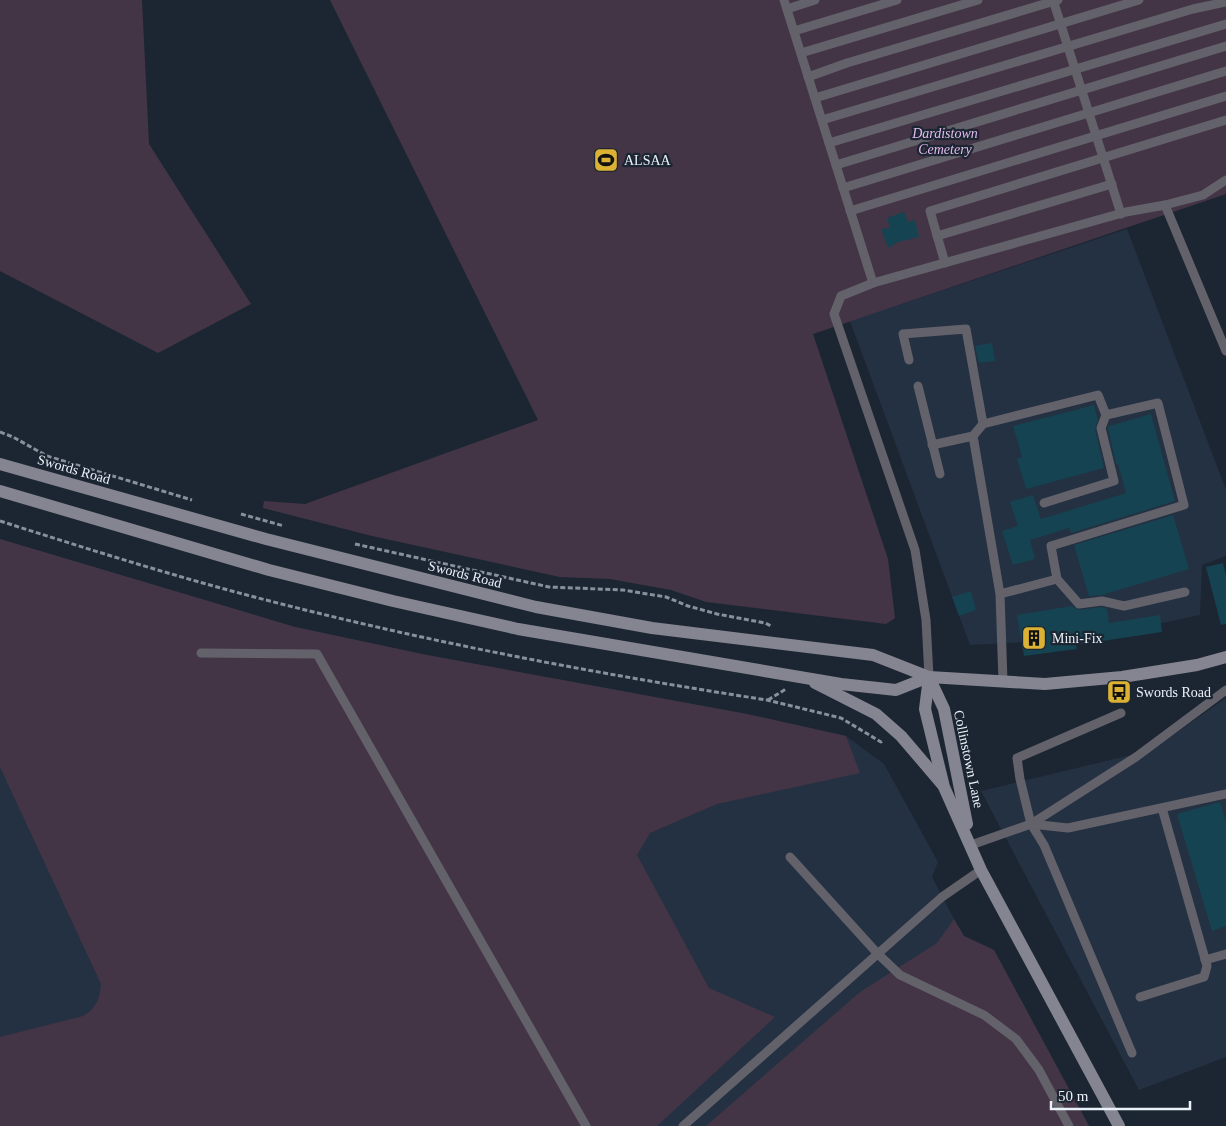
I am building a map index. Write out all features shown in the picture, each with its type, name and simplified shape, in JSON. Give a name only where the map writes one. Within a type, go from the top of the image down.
[{"type":"main road","name":"Swords Road","points":[[0,464],[266,539],[536,607],[652,628],[873,655],[929,677],[1045,684],[1122,677],[1226,660]]},
{"type":"main road","name":"Swords Road","points":[[0,491],[213,555],[393,601],[518,629],[645,652],[896,690],[929,677]]},
{"type":"main road","name":"Collinstown Lane","points":[[929,677],[925,709],[944,787],[981,870],[1119,1126]]},
{"type":"main road","name":"Collinstown Lane","points":[[929,677],[944,709],[971,846]]},
{"type":"main road","points":[[807,678],[876,714],[901,736],[944,787]]},
{"type":"lane","points":[[815,0],[785,4],[873,283]]},
{"type":"lane","points":[[794,31],[897,0]]},
{"type":"lane","points":[[801,54],[978,0]]},
{"type":"lane","points":[[808,77],[847,63],[1055,0],[1060,24],[1121,214]]},
{"type":"lane","points":[[815,98],[1139,0]]},
{"type":"lane","points":[[822,120],[1193,9],[1226,2]]},
{"type":"lane","points":[[829,143],[1226,24]]},
{"type":"lane","points":[[836,165],[1226,46]]},
{"type":"lane","points":[[843,188],[1226,71]]},
{"type":"lane","points":[[850,211],[1226,96]]},
{"type":"lane","points":[[945,263],[930,211],[1226,120]]},
{"type":"lane","points":[[929,677],[926,620],[915,550],[834,314],[841,296],[873,283],[1121,214],[1203,195],[1226,180]]},
{"type":"lane","points":[[937,236],[1112,184]]},
{"type":"lane","points":[[1166,205],[1226,350]]},
{"type":"lane","points":[[909,360],[903,334],[966,329],[983,424]]},
{"type":"lane","points":[[918,386],[940,474]]},
{"type":"lane","points":[[932,445],[973,436],[983,424],[1098,394],[1106,415],[1101,428],[1114,481],[1044,503]]},
{"type":"lane","points":[[1106,415],[1158,403],[1184,505],[1051,546],[1057,579],[1079,604],[1102,601],[1124,606],[1185,592]]},
{"type":"lane","points":[[973,436],[1000,594],[1003,682]]},
{"type":"lane","points":[[1000,594],[1057,579]]},
{"type":"lane","points":[[202,653],[317,654],[586,1126]]},
{"type":"lane","points":[[971,846],[1031,824],[1136,756],[1226,690]]},
{"type":"lane","points":[[1121,714],[1017,758],[1031,824],[1044,845],[1132,1053]]},
{"type":"lane","points":[[1031,824],[1068,828],[1226,794]]},
{"type":"lane","points":[[1140,997],[1204,977],[1207,966],[1162,808]]},
{"type":"lane","points":[[790,857],[877,953],[900,974],[984,1015],[1016,1039],[1039,1070],[1069,1126]]},
{"type":"lane","points":[[683,1126],[942,897],[981,870]]},
{"type":"lane","points":[[1205,960],[1226,954]]},
{"type":"path","points":[[0,432],[47,456],[194,501]]},
{"type":"path","points":[[240,514],[286,526]]},
{"type":"path","points":[[0,521],[212,586],[467,648],[551,665],[767,700],[841,718],[881,742],[892,728]]},
{"type":"path","points":[[352,543],[549,587],[623,590],[666,597],[688,606],[717,614]]},
{"type":"shaded area","points":[[1127,229],[1226,490],[1226,556],[1202,565],[1200,615],[1086,639],[970,645],[850,321]]},
{"type":"shaded area","points":[[0,539],[295,627],[427,655],[747,714],[846,736],[884,764],[938,862],[932,877],[954,919],[964,936],[994,950],[1089,1126],[0,1126]]},
{"type":"shaded area","points":[[1226,698],[1226,1057],[1139,1090],[981,791],[1152,750]]},
{"type":"green space","points":[[0,0],[142,0],[149,144],[251,304],[158,353],[0,271]]},
{"type":"green space","name":"Dardistown Cemetery","points":[[330,0],[1226,0],[1226,194],[813,334],[888,559],[895,618],[886,624],[706,602],[671,590],[610,579],[560,577],[372,536],[263,508],[264,501],[305,504],[538,420]]},
{"type":"green space","points":[[0,539],[295,627],[427,655],[747,714],[846,736],[860,773],[717,804],[650,833],[637,855],[709,988],[775,1017],[657,1126],[0,1126],[0,1037],[83,1016],[96,1003],[100,994],[101,984],[0,767]]},
{"type":"green space","points":[[954,919],[964,936],[994,950],[1089,1126],[706,1126],[860,992],[937,943]]},
{"type":"building","points":[[904,212],[908,222],[915,220],[919,237],[898,242],[888,248],[881,229],[890,228],[887,218]]},
{"type":"building","points":[[992,343],[995,361],[979,363],[975,346]]},
{"type":"building","points":[[1094,405],[1098,420],[1095,429],[1104,468],[1026,489],[1017,459],[1022,457],[1013,426]]},
{"type":"building","points":[[1151,414],[1175,501],[1071,533],[1069,528],[1030,540],[1035,559],[1013,565],[1002,531],[1018,526],[1010,502],[1033,495],[1041,519],[1126,493],[1118,464],[1116,464],[1108,428],[1109,426]]},
{"type":"building","points":[[1173,515],[1189,569],[1105,595],[1089,596],[1074,545]]},
{"type":"building","points":[[1223,563],[1226,575],[1226,624],[1221,625],[1206,567]]},
{"type":"building","points":[[971,591],[976,610],[959,616],[952,597]]},
{"type":"building","points":[[1072,606],[1079,610],[1102,607],[1107,609],[1109,623],[1160,615],[1162,632],[1076,645],[1077,649],[1024,656],[1017,615]]},
{"type":"building","points":[[1220,802],[1226,822],[1226,926],[1212,931],[1177,814]]},
{"type":"place","name":"ALSAA","points":[[606,160]]},
{"type":"place","name":"Mini-Fix","points":[[1034,638]]},
{"type":"place","name":"Swords Road","points":[[1119,692]]}]
